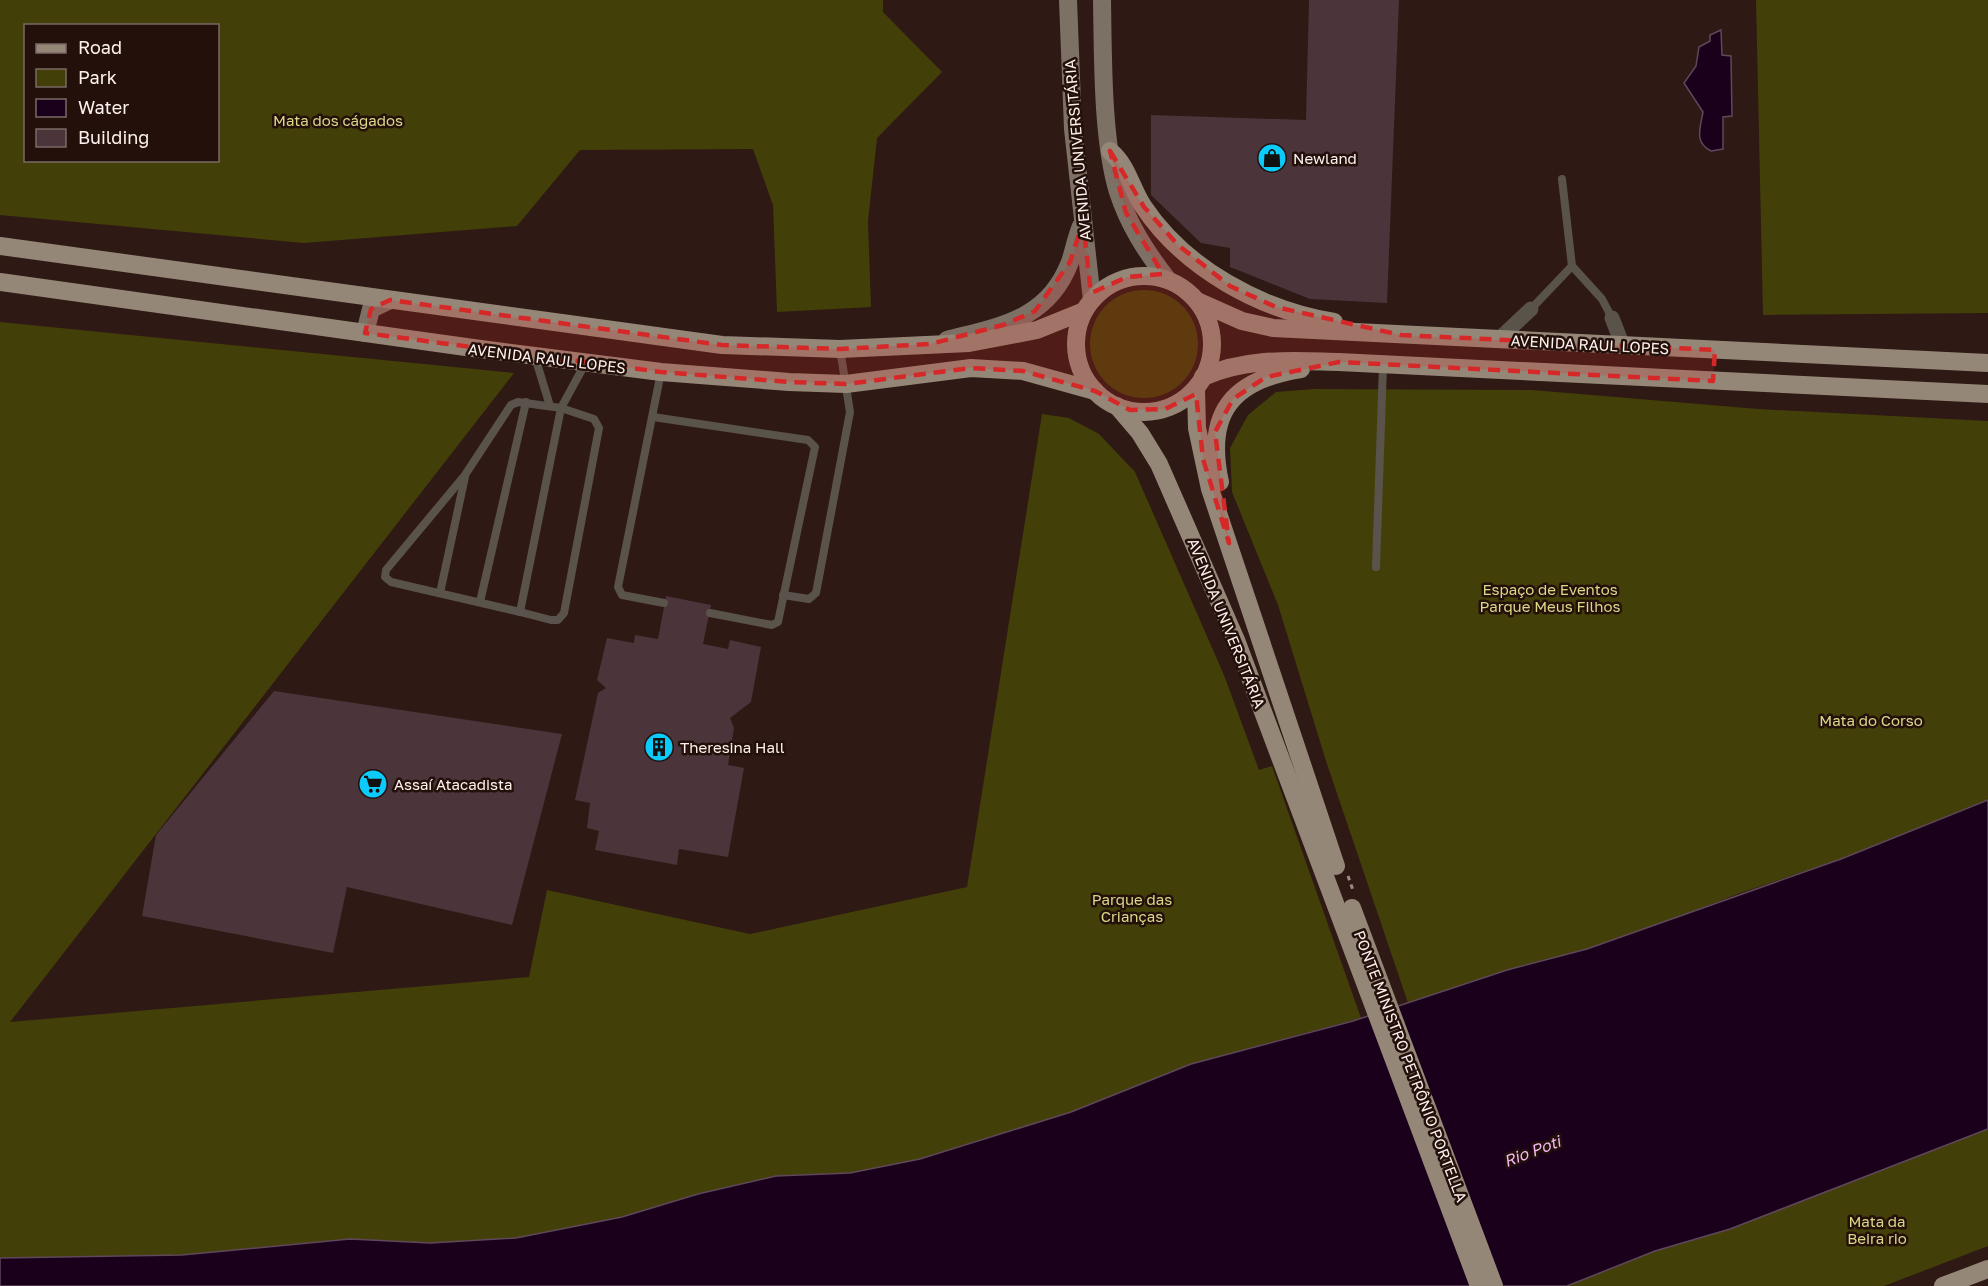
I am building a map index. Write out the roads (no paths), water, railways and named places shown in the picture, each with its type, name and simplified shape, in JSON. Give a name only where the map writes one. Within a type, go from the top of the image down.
[{"type":"main road","name":"AVENIDA UNIVERSITÁRIA","points":[[1068,0],[1073,129],[1083,222],[1088,306]]},
{"type":"main road","points":[[1102,0],[1103,59],[1110,152],[1118,192],[1144,249],[1168,280]]},
{"type":"main road","points":[[1110,152],[1122,164],[1144,207],[1163,229],[1206,269],[1230,286],[1276,307],[1319,320],[1401,335]]},
{"type":"main road","points":[[930,344],[1004,325],[1035,310],[1061,280],[1083,222]]},
{"type":"main road","points":[[0,246],[722,345],[840,349],[969,343],[1008,337],[1088,306]]},
{"type":"main road","points":[[1148,275],[1168,280],[1184,288],[1197,301],[1206,316],[1211,332],[1211,349],[1199,383],[1181,401],[1165,409],[1147,412],[1117,406],[1095,391],[1077,358],[1077,334],[1088,306],[1108,286],[1127,278],[1148,275]]},
{"type":"main road","name":"AVENIDA RAUL LOPES","points":[[0,282],[661,372],[846,384],[971,368],[1023,370],[1095,391]]},
{"type":"main road","points":[[366,333],[371,309],[390,300]]},
{"type":"main road","name":"AVENIDA RAUL LOPES","points":[[1197,301],[1242,321],[1273,328],[1988,363]]},
{"type":"main road","points":[[1713,381],[1715,350]]},
{"type":"main road","points":[[1229,543],[1231,529],[1214,449],[1215,432],[1223,413],[1248,386],[1266,377],[1339,362]]},
{"type":"main road","name":"AVENIDA RAUL LOPES","points":[[1199,383],[1238,364],[1339,362],[1383,366],[1988,394]]},
{"type":"main road","name":"AVENIDA UNIVERSITÁRIA","points":[[1199,383],[1197,428],[1203,459],[1323,848]]},
{"type":"main road","name":"AVENIDA UNIVERSITÁRIA","points":[[1117,406],[1140,433],[1160,464],[1323,848]]},
{"type":"main road","name":"PONTE MINISTRO PETRÔNIO PORTELLA","points":[[1323,848],[1479,1286]]},
{"type":"main road","name":"PONTE MINISTRO PETRÔNIO PORTELLA","points":[[1323,848],[1494,1286]]},
{"type":"main road","points":[[1943,1286],[1988,1269]]},
{"type":"street","points":[[1498,340],[1531,309]]},
{"type":"street","points":[[1612,318],[1623,346]]},
{"type":"lane","points":[[1562,179],[1572,266],[1602,299],[1612,318]]},
{"type":"lane","points":[[1531,309],[1572,266]]},
{"type":"lane","points":[[783,595],[809,599],[816,593],[850,412],[840,349]]},
{"type":"lane","points":[[535,356],[550,406]]},
{"type":"lane","points":[[520,612],[561,408],[585,362]]},
{"type":"lane","points":[[1376,567],[1383,366]]},
{"type":"lane","points":[[661,372],[618,587],[622,595],[664,603]]},
{"type":"lane","points":[[480,602],[526,402]]},
{"type":"lane","points":[[526,402],[550,406],[594,419],[599,428],[564,613],[558,620],[551,621],[391,582],[385,577],[386,570],[465,475],[511,405],[526,402]]},
{"type":"lane","points":[[653,417],[812,443],[815,455],[778,622],[772,625],[710,612]]},
{"type":"lane","points":[[440,593],[465,475]]},
{"type":"water","points":[[1721,30],[1722,55],[1731,56],[1732,116],[1723,117],[1723,149],[1711,151],[1702,144],[1700,139],[1703,112],[1684,83],[1696,66],[1699,47],[1710,41],[1710,35]]},
{"type":"water","name":"Rio Poti","points":[[1988,800],[1988,1129],[1730,1229],[1655,1251],[1567,1286],[0,1286],[0,1258],[182,1255],[350,1239],[430,1243],[516,1238],[622,1217],[698,1194],[776,1176],[850,1173],[920,1159],[1071,1112],[1191,1064],[1353,1021],[1507,970],[1587,949],[1841,859]]},
{"type":"place","name":"Newland","points":[[1272,158]]},
{"type":"place","name":"Theresina Hall","points":[[659,747]]},
{"type":"place","name":"Assaí Atacadista","points":[[373,784]]},
{"type":"park label","name":"Mata dos cágados","points":[[338,120]]},
{"type":"park label","name":"Espaço de Eventos Parque Meus Filhos","points":[[1550,598]]},
{"type":"park label","name":"Mata do Corso","points":[[1871,720]]},
{"type":"park label","name":"Parque das Crianças","points":[[1132,908]]},
{"type":"park label","name":"Mata da Beira rio","points":[[1877,1230]]}]
